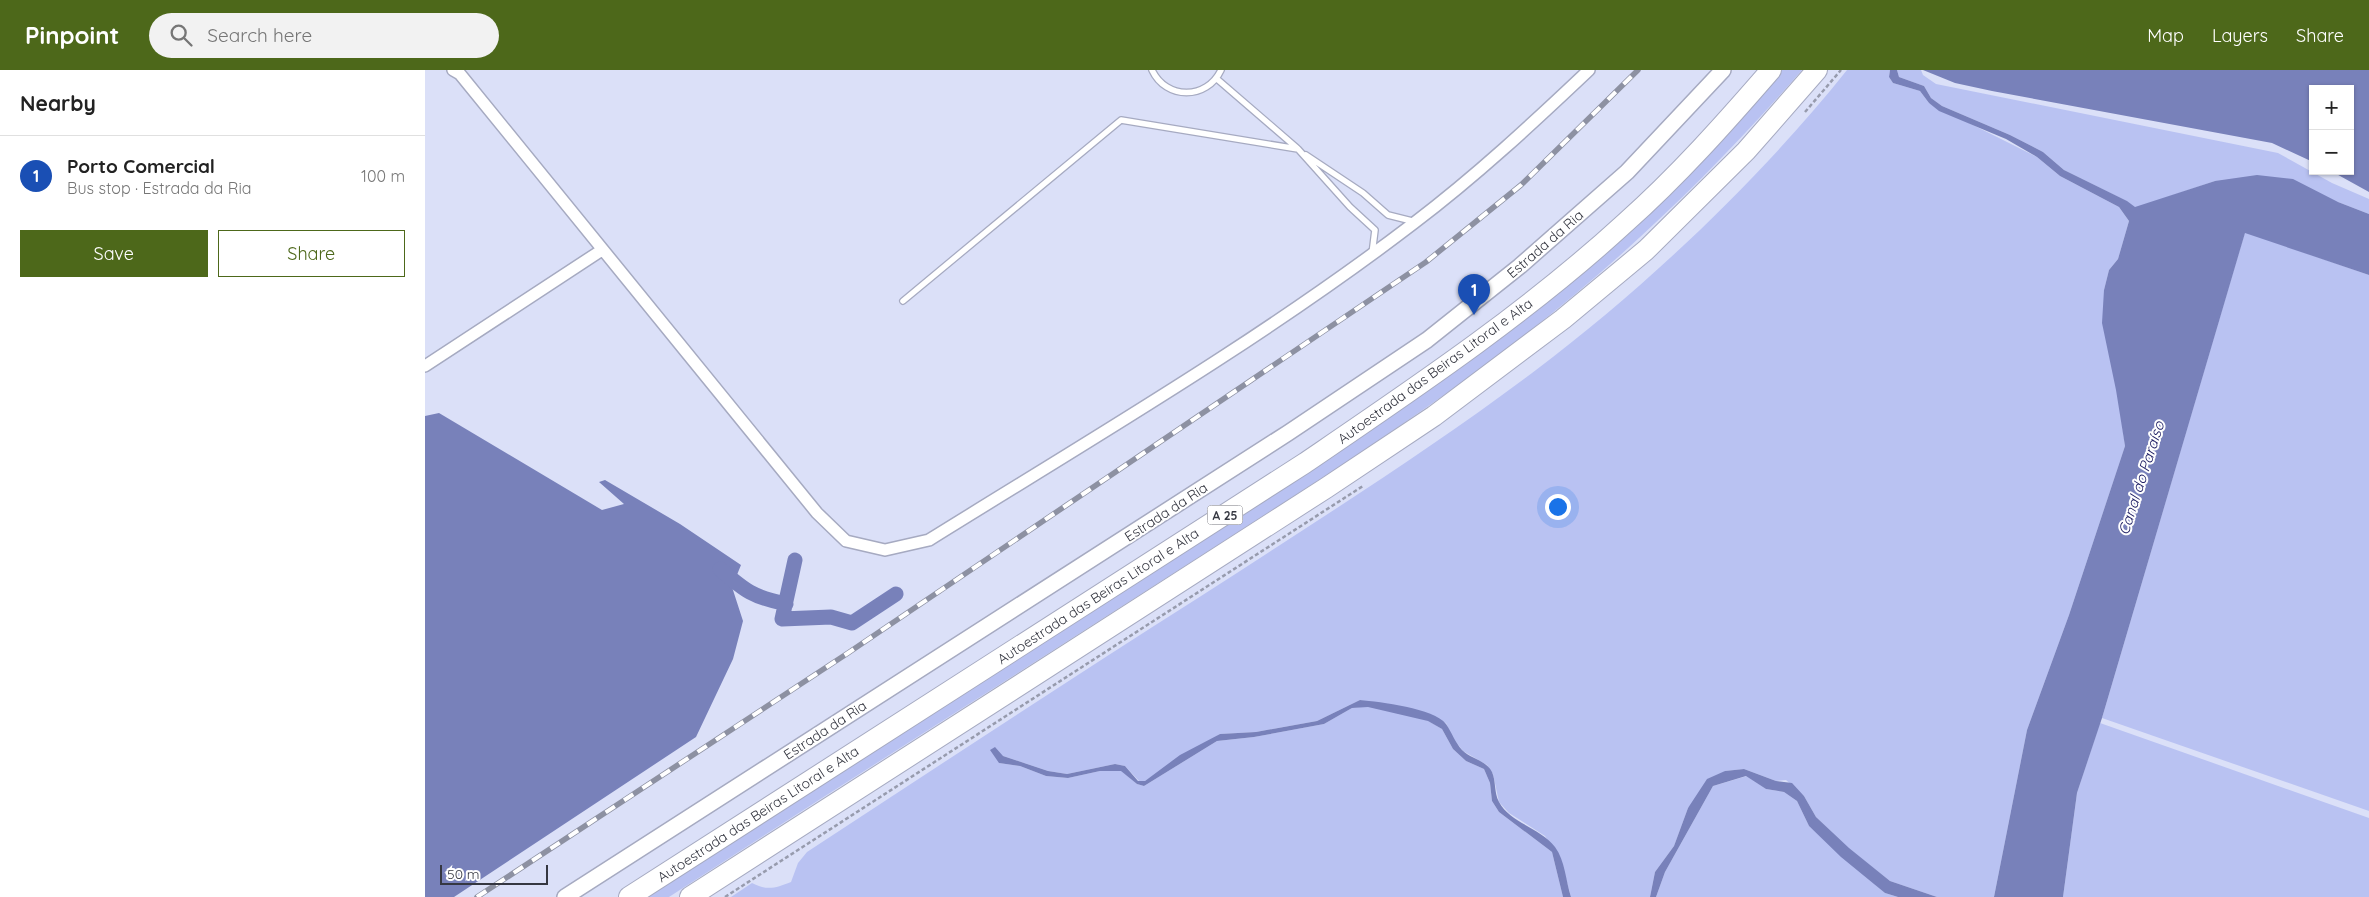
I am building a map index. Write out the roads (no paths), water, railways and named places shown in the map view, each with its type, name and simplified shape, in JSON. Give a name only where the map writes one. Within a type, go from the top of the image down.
[{"type":"highway","name":"Autoestrada das Beiras Litoral e Alta","points":[[629,897],[1305,463],[1415,388],[1540,294],[1625,223],[1719,130],[1771,70]]},
{"type":"highway","name":"A 25","points":[[690,897],[1326,488],[1434,416],[1563,319],[1646,250],[1746,150],[1817,70]]},
{"type":"street","points":[[453,70],[460,74],[601,250],[817,513],[847,541],[885,550],[929,540],[1252,338],[1416,222],[1533,124],[1589,70]]},
{"type":"street","name":"Estrada da Ria","points":[[565,897],[1288,433],[1427,340],[1520,266],[1627,172],[1723,70]]},
{"type":"street","points":[[425,366],[601,250]]},
{"type":"lane","points":[[1152,70],[1156,80],[1170,90],[1187,94],[1203,90],[1217,79],[1221,70]]},
{"type":"lane","points":[[1217,79],[1298,149],[1363,193],[1388,215],[1416,222]]},
{"type":"lane","points":[[903,301],[1121,120],[1298,149],[1350,207],[1375,230],[1372,254]]},
{"type":"water","name":"Canal do Paraíso","points":[[1890,70],[1897,70],[1899,77],[1924,86],[1931,98],[1942,106],[2010,135],[2043,152],[2064,170],[2127,201],[2135,207],[2215,181],[2257,175],[2293,179],[2338,202],[2369,214],[2369,275],[2245,233],[2102,718],[2077,793],[2063,897],[1994,897],[2027,730],[2069,615],[2125,446],[2102,323],[2104,290],[2109,270],[2118,259],[2129,221],[2119,207],[2060,176],[2037,157],[2006,139],[1939,111],[1929,103],[1920,91],[1893,83],[1889,77]]},
{"type":"water","points":[[1923,70],[2369,70],[2369,192],[2338,175],[2354,175],[2354,85],[2309,85],[2309,160],[2272,143],[1955,83]]},
{"type":"water","points":[[439,413],[602,510],[624,504],[599,482],[605,480],[680,524],[741,565],[732,587],[743,621],[733,659],[696,737],[454,897],[425,897],[425,416]]},
{"type":"water","points":[[1360,700],[1393,704],[1419,710],[1440,718],[1446,724],[1462,750],[1482,762],[1492,772],[1497,798],[1504,809],[1510,815],[1549,840],[1555,847],[1563,865],[1571,897],[1563,897],[1552,852],[1499,812],[1492,801],[1490,783],[1484,769],[1466,761],[1453,749],[1442,729],[1428,721],[1368,707],[1352,708],[1324,724],[1254,737],[1217,741],[1144,786],[1137,784],[1121,771],[1100,771],[1068,778],[1046,776],[1020,766],[999,763],[990,750],[995,747],[1003,756],[1048,771],[1067,774],[1115,764],[1125,766],[1138,781],[1145,781],[1180,755],[1220,734],[1256,732],[1317,721]]},
{"type":"water","points":[[1744,769],[1776,781],[1792,783],[1804,796],[1816,817],[1849,848],[1890,881],[1937,897],[1898,897],[1885,893],[1841,857],[1809,826],[1797,801],[1784,792],[1766,789],[1746,776],[1713,786],[1665,872],[1656,897],[1650,897],[1655,872],[1674,846],[1688,808],[1707,779],[1725,771]]},
{"type":"waterway","points":[[795,560],[782,619],[831,617],[852,623],[896,594]]},
{"type":"waterway","points":[[720,569],[736,583],[757,596],[786,604]]},
{"type":"railway","points":[[477,897],[848,653],[1426,262],[1521,185],[1638,70]]},
{"type":"place","name":"Porto Comercial","points":[[1474,315]]}]
